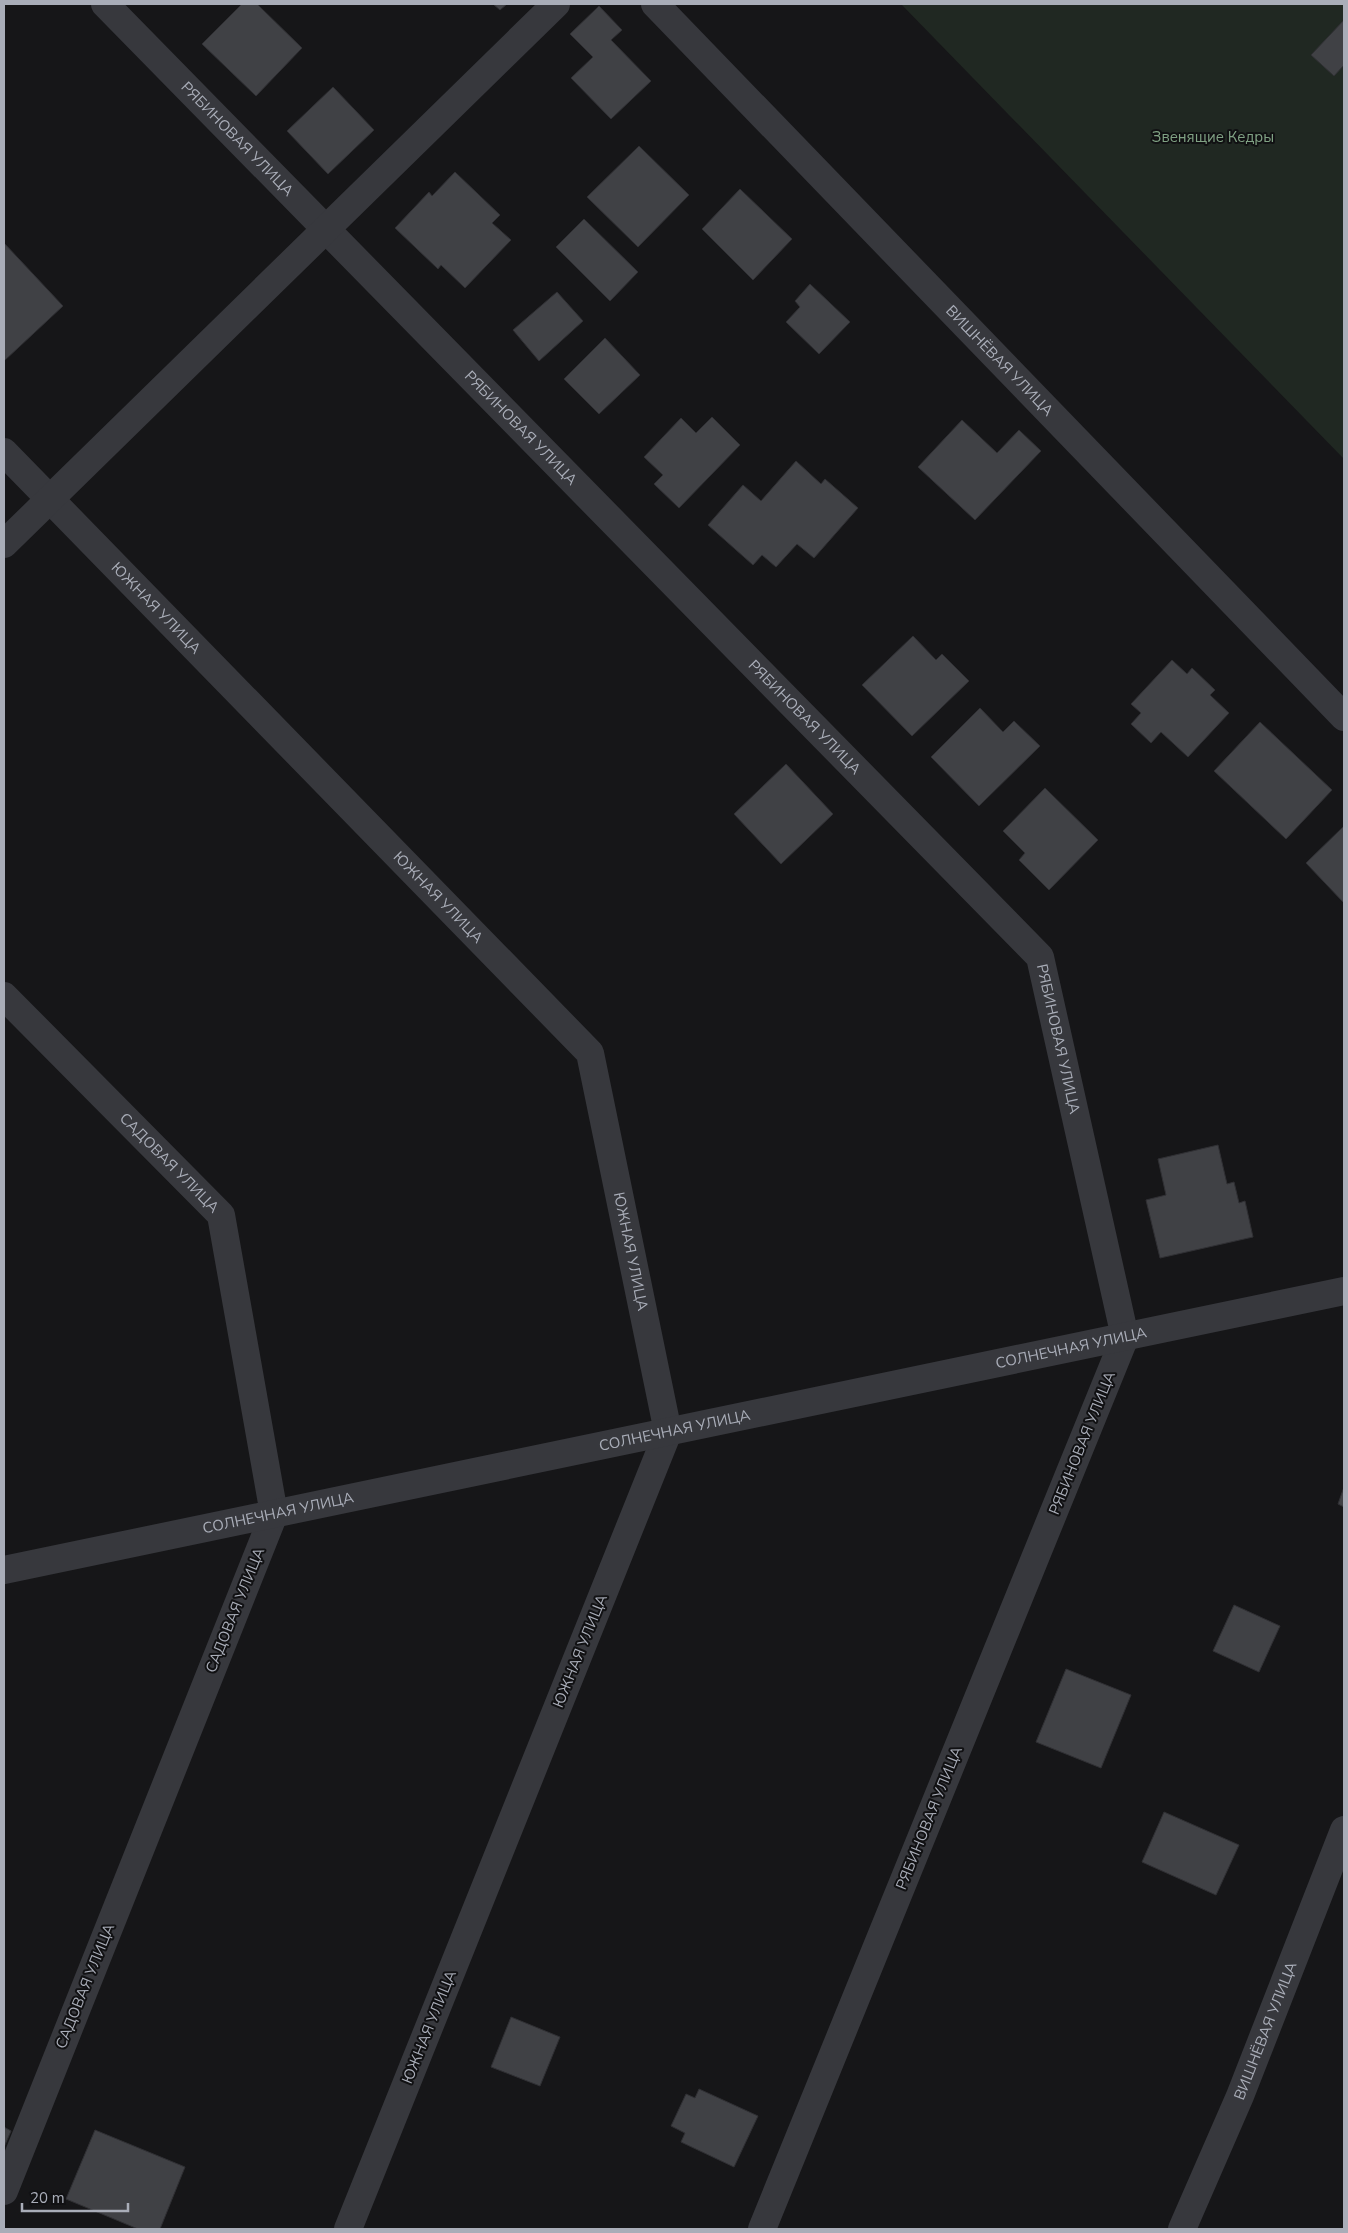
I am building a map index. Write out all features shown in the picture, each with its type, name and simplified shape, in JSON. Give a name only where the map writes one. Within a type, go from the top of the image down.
[{"type":"street","name":"РЯБИНОВАЯ УЛИЦА","points":[[105,4],[1040,957],[1125,1337],[762,2229]]},
{"type":"street","points":[[4,544],[556,4]]},
{"type":"street","name":"ВИШНЁВАЯ УЛИЦА","points":[[655,4],[1344,717]]},
{"type":"street","name":"ЮЖНАЯ УЛИЦА","points":[[4,452],[590,1053],[668,1432],[348,2229]]},
{"type":"street","name":"САДОВАЯ УЛИЦА","points":[[4,996],[221,1215],[274,1514],[4,2191]]},
{"type":"street","name":"СОЛНЕЧНАЯ УЛИЦА","points":[[4,1570],[1344,1291]]},
{"type":"street","name":"ВИШНЁВАЯ УЛИЦА","points":[[1182,2229],[1240,2096],[1344,1830]]},
{"type":"green space","name":"Звенящие Кедры","points":[[901,4],[1344,4],[1344,459]]},
{"type":"building","points":[[242,4],[257,4],[302,48],[256,96],[202,44]]},
{"type":"building","points":[[493,4],[507,4],[500,10]]},
{"type":"building","points":[[599,6],[622,30],[611,40],[651,81],[611,119],[571,78],[593,57],[570,34]]},
{"type":"building","points":[[1344,20],[1344,65],[1334,76],[1311,55]]},
{"type":"building","points":[[333,87],[374,130],[328,174],[287,131]]},
{"type":"building","points":[[639,146],[689,195],[638,247],[587,197]]},
{"type":"building","points":[[455,172],[500,215],[492,223],[511,240],[465,288],[441,265],[438,269],[395,228],[429,192],[432,196]]},
{"type":"building","points":[[740,189],[792,239],[753,280],[702,229]]},
{"type":"building","points":[[584,219],[638,272],[610,301],[556,247]]},
{"type":"building","points":[[4,243],[63,306],[4,361]]},
{"type":"building","points":[[810,284],[850,322],[819,354],[786,322],[800,307],[795,301]]},
{"type":"building","points":[[557,292],[583,321],[539,361],[513,330]]},
{"type":"building","points":[[605,338],[640,375],[599,414],[564,379]]},
{"type":"building","points":[[712,417],[740,445],[679,508],[654,484],[663,475],[644,457],[681,418],[696,433]]},
{"type":"building","points":[[962,420],[997,453],[1019,430],[1041,451],[975,520],[918,467]]},
{"type":"building","points":[[796,461],[821,484],[825,479],[858,508],[814,558],[797,544],[776,567],[762,555],[753,565],[708,525],[743,485],[761,501]]},
{"type":"building","points":[[913,636],[936,660],[942,654],[969,681],[912,736],[862,685]]},
{"type":"building","points":[[1172,660],[1187,674],[1192,668],[1215,690],[1210,695],[1229,713],[1188,757],[1161,732],[1151,743],[1131,724],[1141,713],[1131,704]]},
{"type":"building","points":[[980,708],[1003,732],[1014,721],[1040,746],[979,806],[931,757]]},
{"type":"building","points":[[1260,722],[1332,790],[1286,839],[1214,771]]},
{"type":"building","points":[[786,764],[833,814],[781,864],[734,814]]},
{"type":"building","points":[[1045,788],[1098,840],[1049,890],[1019,860],[1025,853],[1003,831]]},
{"type":"building","points":[[1344,826],[1344,903],[1306,863]]},
{"type":"building","points":[[1218,1145],[1227,1184],[1234,1182],[1239,1203],[1245,1201],[1253,1237],[1160,1258],[1146,1200],[1166,1195],[1158,1159]]},
{"type":"building","points":[[1344,1487],[1344,1507],[1338,1504]]},
{"type":"building","points":[[1234,1605],[1280,1626],[1259,1672],[1213,1651]]},
{"type":"building","points":[[1066,1669],[1131,1695],[1101,1768],[1036,1742]]},
{"type":"building","points":[[1164,1812],[1239,1845],[1216,1895],[1142,1862]]},
{"type":"building","points":[[511,2017],[560,2037],[540,2086],[491,2067]]},
{"type":"building","points":[[699,2089],[758,2116],[734,2167],[681,2142],[685,2133],[671,2126],[686,2094],[695,2098]]},
{"type":"building","points":[[4,2127],[11,2131],[4,2147]]},
{"type":"building","points":[[95,2130],[185,2167],[160,2229],[138,2229],[66,2199]]}]
